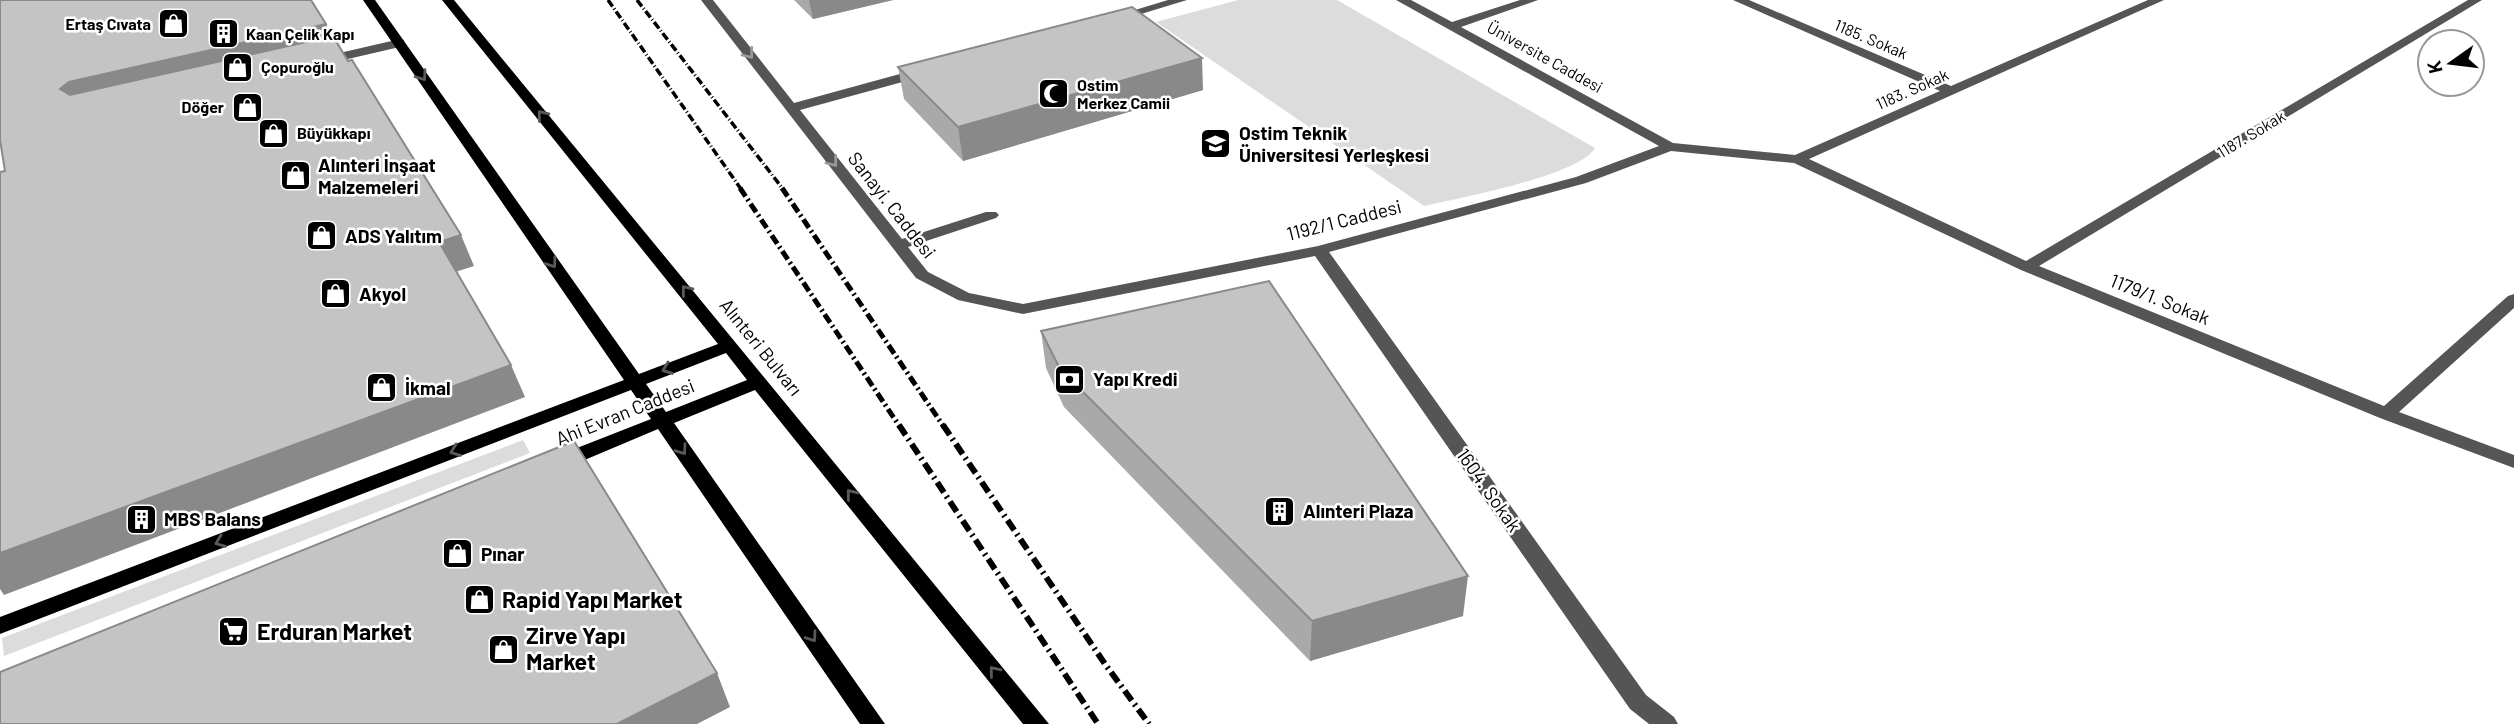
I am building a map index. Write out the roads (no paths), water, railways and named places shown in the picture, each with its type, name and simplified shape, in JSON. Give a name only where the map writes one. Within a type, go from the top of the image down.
[{"type":"main road","points":[[369,0],[873,724]]},
{"type":"main road","name":"Alınteri Bulvarı","points":[[448,0],[761,381],[1037,724]]},
{"type":"main road","name":"Ahi Evran Caddesi","points":[[0,626],[731,345]]},
{"type":"main road","name":"Ahi Evran Caddesi","points":[[547,468],[761,381]]},
{"type":"street","name":"Sanayi. Caddesi","points":[[707,0],[922,275],[964,297],[1023,309]]},
{"type":"street","points":[[1101,22],[1181,0]]},
{"type":"street","name":"Üniversite Caddesi","points":[[1402,0],[1670,147]]},
{"type":"street","points":[[1453,26],[1532,0]]},
{"type":"street","name":"1185. Sokak","points":[[1739,0],[1951,91]]},
{"type":"street","name":"1183. Sokak","points":[[1670,147],[1797,159],[2158,0]]},
{"type":"street","name":"1187. Sokak","points":[[2027,267],[2476,0]]},
{"type":"street","points":[[305,65],[400,43]]},
{"type":"street","points":[[791,108],[940,67]]},
{"type":"street","name":"1192/1 Caddesi","points":[[1023,309],[1319,250],[1581,180],[1670,147]]},
{"type":"street","name":"1179/1. Sokak","points":[[1797,159],[2027,267],[2386,414],[2514,462]]},
{"type":"street","points":[[899,245],[991,215]]},
{"type":"street","name":"1604. Sokak","points":[[1319,250],[1638,702],[1666,724]]},
{"type":"street","points":[[2386,414],[2514,299]]},
{"type":"street","points":[[1638,702],[1648,724]]},
{"type":"railway","points":[[608,0],[741,189]]},
{"type":"railway","points":[[637,0],[783,189]]},
{"type":"railway","points":[[740,188],[900,427]]},
{"type":"railway","points":[[782,188],[944,427]]},
{"type":"railway","points":[[899,425],[1098,724]]},
{"type":"railway","points":[[943,425],[1105,664],[1149,724]]},
{"type":"place","name":"Ertaş Cıvata","points":[[174,24]]},
{"type":"place","name":"Kaan Çelik Kapı","points":[[223,34]]},
{"type":"place","name":"Çopuroğlu","points":[[238,67]]},
{"type":"place","name":"Ostim Merkez Camii","points":[[1054,94]]},
{"type":"place","name":"Döğer","points":[[247,107]]},
{"type":"place","name":"Büyükkapı","points":[[274,133]]},
{"type":"place","name":"Ostim Teknik Üniversitesi Yerleşkesi","points":[[1216,144]]},
{"type":"place","name":"Alınteri İnşaat Malzemeleri","points":[[295,176]]},
{"type":"place","name":"ADS Yalıtım","points":[[322,236]]},
{"type":"place","name":"Akyol","points":[[336,294]]},
{"type":"place","name":"Yapı Kredi","points":[[1070,379]]},
{"type":"place","name":"İkmal","points":[[382,388]]},
{"type":"place","name":"Alınteri Plaza","points":[[1280,511]]},
{"type":"place","name":"MBS Balans","points":[[141,519]]},
{"type":"place","name":"Pınar","points":[[458,554]]},
{"type":"place","name":"Rapid Yapı Market","points":[[479,600]]},
{"type":"place","name":"Erduran Market","points":[[234,632]]},
{"type":"place","name":"Zirve Yapı Market","points":[[503,649]]}]
